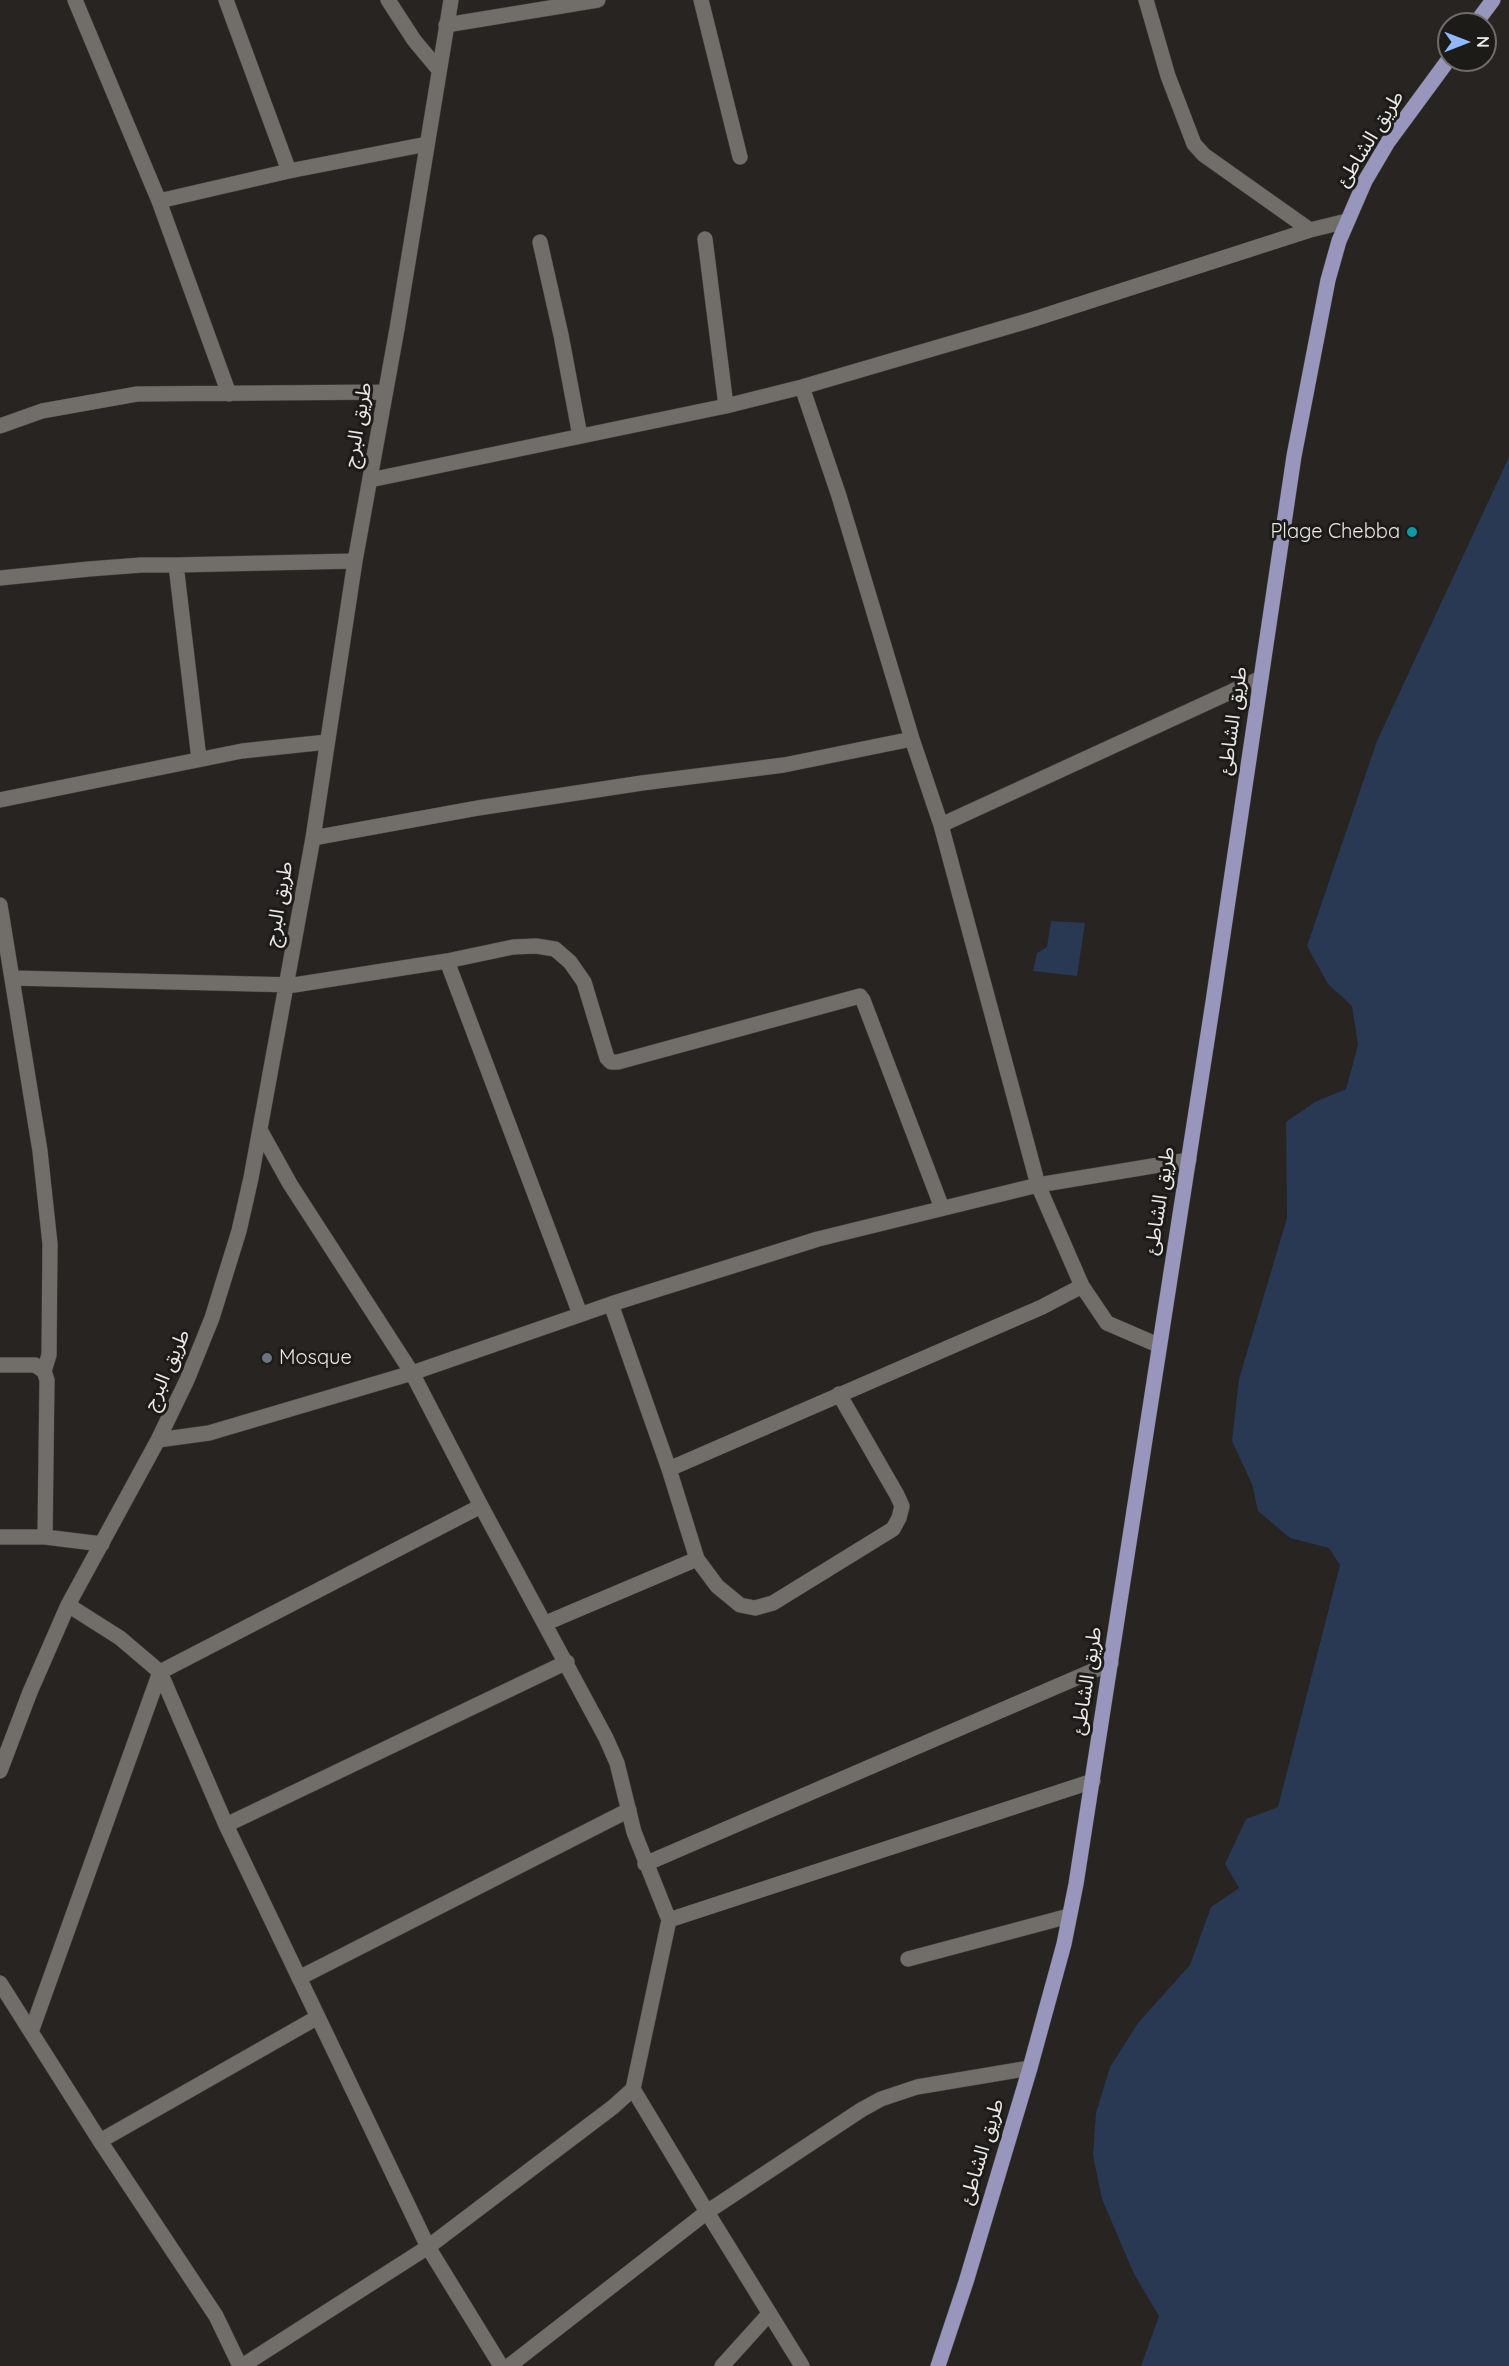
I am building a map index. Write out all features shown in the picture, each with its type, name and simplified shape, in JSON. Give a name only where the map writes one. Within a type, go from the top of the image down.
[{"type":"main road","name":"طريق الشاطئ","points":[[938,2366],[966,2282],[1030,2068],[1064,1944],[1093,1781],[1294,456],[1328,280],[1347,221],[1365,181],[1388,142],[1439,72]]},
{"type":"street","points":[[75,0],[159,201],[229,394]]},
{"type":"street","points":[[226,0],[288,171]]},
{"type":"street","points":[[388,0],[408,31],[439,70]]},
{"type":"street","name":"طريق البرج","points":[[0,1770],[30,1692],[69,1605],[158,1440],[187,1380],[216,1307],[239,1231],[260,1130],[313,838],[355,561],[451,0]]},
{"type":"street","points":[[446,25],[598,0]]},
{"type":"street","points":[[701,0],[740,157]]},
{"type":"street","points":[[1146,0],[1168,76],[1194,144],[1204,155],[1310,230]]},
{"type":"street","points":[[159,201],[288,171],[427,144]]},
{"type":"street","points":[[370,480],[726,406],[802,387],[1031,320],[1310,230],[1347,221]]},
{"type":"street","points":[[705,239],[726,406]]},
{"type":"street","points":[[540,242],[580,436]]},
{"type":"street","points":[[802,387],[839,496],[912,739],[941,825],[1038,1185],[1082,1286],[1107,1323],[1158,1345]]},
{"type":"street","points":[[0,426],[42,411],[103,398],[156,393],[385,392]]},
{"type":"street","points":[[0,578],[141,565],[355,561]]},
{"type":"street","points":[[176,565],[199,759]]},
{"type":"street","points":[[941,825],[1261,678]]},
{"type":"street","points":[[313,838],[642,783],[784,765],[912,739]]},
{"type":"street","points":[[0,800],[199,759],[284,745],[327,742]]},
{"type":"street","points":[[0,905],[39,1151],[50,1244],[49,1355],[44,1371],[47,1380],[45,1537]]},
{"type":"street","points":[[13,978],[286,985],[315,983],[447,961],[513,947],[536,946],[555,949],[570,962],[584,982],[610,1062],[618,1062],[860,996],[942,1208]]},
{"type":"street","points":[[447,961],[580,1314]]},
{"type":"street","points":[[0,1983],[100,2141],[216,2316],[241,2366],[428,2247],[613,2107],[633,2089],[669,1920],[645,1864],[617,1763],[567,1662],[481,1506],[412,1373],[290,1184],[260,1130]]},
{"type":"street","points":[[158,1440],[208,1432],[412,1373],[580,1314],[818,1239],[1038,1185],[1188,1160]]},
{"type":"street","points":[[669,1470],[1042,1307],[1082,1286]]},
{"type":"street","points":[[611,1304],[698,1559],[717,1586],[740,1605],[755,1608],[772,1603],[893,1529],[902,1506],[839,1394]]},
{"type":"street","points":[[0,1365],[35,1365],[44,1371]]},
{"type":"street","points":[[31,2032],[160,1671],[481,1506]]},
{"type":"street","points":[[0,1537],[45,1537],[102,1544]]},
{"type":"street","points":[[546,1623],[698,1559]]},
{"type":"street","points":[[69,1605],[120,1638],[160,1671],[226,1825],[428,2247],[501,2366]]},
{"type":"street","points":[[226,1825],[567,1662]]},
{"type":"street","points":[[645,1864],[1111,1664]]},
{"type":"street","points":[[669,1920],[1093,1781]]},
{"type":"street","points":[[299,1977],[629,1810]]},
{"type":"street","points":[[908,1959],[1069,1916]]},
{"type":"street","points":[[100,2141],[318,2017]]},
{"type":"street","points":[[509,2366],[706,2212],[881,2099],[917,2087],[1030,2068]]},
{"type":"street","points":[[633,2089],[802,2366]]},
{"type":"street","points":[[722,2366],[769,2314]]},
{"type":"water","points":[[1509,457],[1509,2366],[1141,2366],[1159,2316],[1134,2274],[1102,2199],[1093,2155],[1096,2113],[1110,2067],[1138,2023],[1190,1965],[1211,1907],[1239,1888],[1225,1864],[1246,1819],[1278,1807],[1340,1565],[1329,1548],[1290,1538],[1258,1511],[1252,1484],[1232,1441],[1239,1379],[1287,1218],[1286,1122],[1315,1102],[1346,1089],[1358,1045],[1352,1006],[1328,984],[1307,946],[1377,741]]},
{"type":"water","points":[[1051,921],[1085,923],[1077,976],[1033,971],[1037,953],[1047,947]]},
{"type":"place","name":"Plage Chebba","points":[[1412,532]]},
{"type":"place","name":"Mosque","points":[[267,1358]]}]
